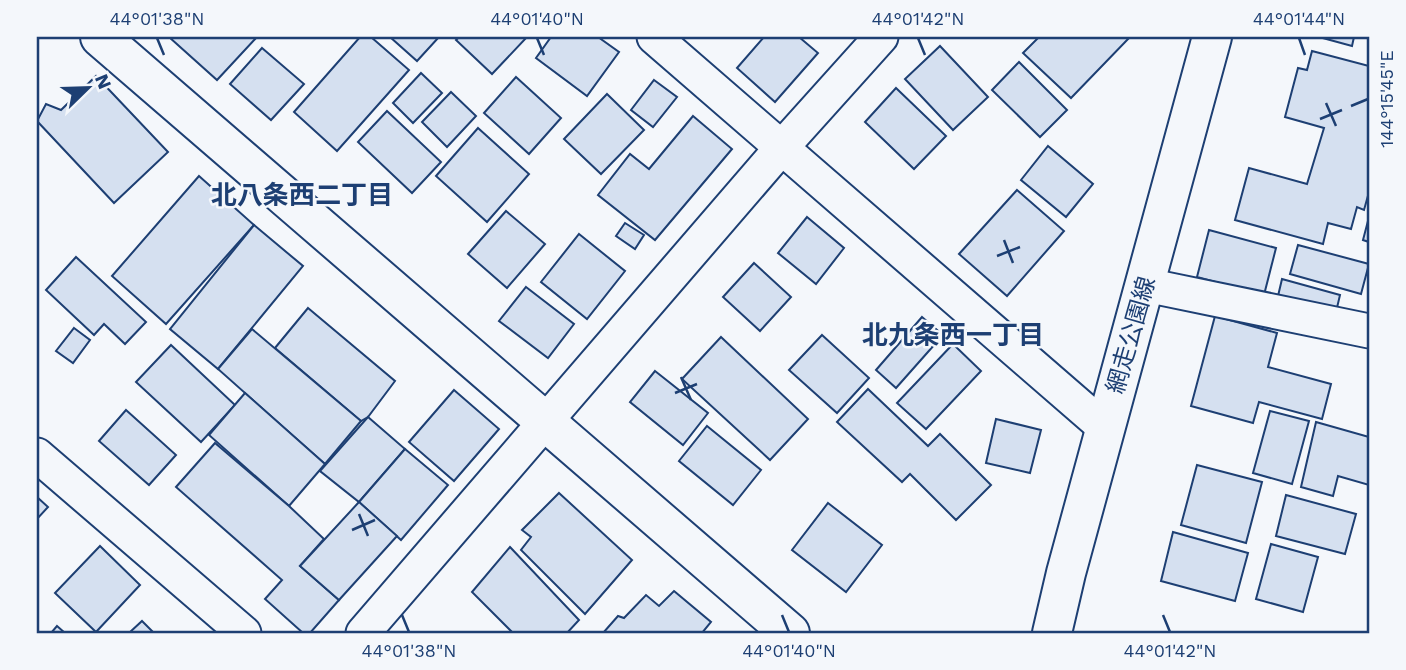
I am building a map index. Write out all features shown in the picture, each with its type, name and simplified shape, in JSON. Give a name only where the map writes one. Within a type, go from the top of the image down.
[{"type":"street","points":[[100,37],[790,633]]},
{"type":"street","points":[[654,37],[783,146],[1105,428]]},
{"type":"street","points":[[363,633],[783,146],[881,37]]},
{"type":"street","name":"網走公園線","points":[[1052,633],[1212,37]]},
{"type":"street","points":[[1146,285],[1369,331]]},
{"type":"street","points":[[37,455],[244,633]]},
{"type":"building","points":[[169,37],[257,37],[217,80]]},
{"type":"building","points":[[360,37],[371,37],[409,70],[337,151],[294,112]]},
{"type":"building","points":[[390,37],[439,37],[417,61]]},
{"type":"building","points":[[459,37],[527,37],[492,74],[456,40]]},
{"type":"building","points":[[551,37],[598,37],[619,52],[587,96],[536,58]]},
{"type":"building","points":[[764,37],[799,37],[818,53],[775,102],[737,68]]},
{"type":"building","points":[[1039,37],[1130,37],[1071,98],[1023,53]]},
{"type":"building","points":[[1319,37],[1354,37],[1352,46]]},
{"type":"building","points":[[940,46],[988,97],[953,130],[905,79]]},
{"type":"building","points":[[262,48],[304,84],[271,120],[230,84]]},
{"type":"building","points":[[1312,51],[1369,66],[1369,192],[1364,210],[1357,207],[1351,229],[1328,223],[1323,244],[1235,220],[1249,168],[1307,184],[1324,128],[1285,117],[1298,68],[1307,70]]},
{"type":"building","points":[[1019,62],[1067,110],[1040,137],[992,90]]},
{"type":"building","points":[[421,73],[442,93],[413,123],[393,103]]},
{"type":"building","points":[[96,76],[168,152],[114,203],[37,121],[46,104],[61,110]]},
{"type":"building","points":[[516,77],[561,118],[529,154],[484,113]]},
{"type":"building","points":[[654,80],[677,97],[653,127],[631,110]]},
{"type":"building","points":[[896,88],[946,136],[914,169],[865,122]]},
{"type":"building","points":[[451,92],[476,116],[447,147],[422,122]]},
{"type":"building","points":[[607,94],[644,130],[601,174],[564,139]]},
{"type":"building","points":[[387,111],[441,162],[412,193],[358,142]]},
{"type":"building","points":[[693,116],[732,149],[655,240],[598,195],[630,154],[649,169]]},
{"type":"building","points":[[478,128],[529,174],[487,222],[436,176]]},
{"type":"building","points":[[1048,146],[1093,184],[1066,217],[1021,180]]},
{"type":"building","points":[[199,176],[254,225],[166,324],[112,276]]},
{"type":"building","points":[[1017,190],[1064,231],[1007,296],[959,254]]},
{"type":"building","points":[[506,211],[545,244],[507,288],[468,254]]},
{"type":"building","points":[[807,217],[844,248],[816,284],[778,253]]},
{"type":"building","points":[[1369,217],[1369,242],[1363,240]]},
{"type":"building","points":[[625,223],[644,235],[635,249],[616,236]]},
{"type":"building","points":[[254,225],[303,266],[218,369],[170,329]]},
{"type":"building","points":[[1209,230],[1276,248],[1264,295],[1197,277]]},
{"type":"building","points":[[579,234],[625,271],[587,319],[541,282]]},
{"type":"building","points":[[1298,245],[1369,264],[1361,294],[1290,274]]},
{"type":"building","points":[[76,257],[146,322],[125,344],[104,324],[94,335],[46,290]]},
{"type":"building","points":[[754,263],[791,297],[760,331],[723,297]]},
{"type":"building","points":[[1282,279],[1340,295],[1336,312],[1278,296]]},
{"type":"building","points":[[526,287],[574,324],[548,358],[499,321]]},
{"type":"building","points":[[308,308],[395,381],[368,417],[361,421],[275,348]]},
{"type":"building","points":[[1215,316],[1277,333],[1268,367],[1331,384],[1322,419],[1259,402],[1253,423],[1191,406]]},
{"type":"building","points":[[922,317],[943,335],[896,388],[876,370]]},
{"type":"building","points":[[74,328],[90,340],[73,363],[56,351]]},
{"type":"building","points":[[252,329],[361,421],[325,464],[218,369]]},
{"type":"building","points":[[822,335],[869,378],[837,413],[789,370]]},
{"type":"building","points":[[721,337],[808,419],[770,460],[682,379]]},
{"type":"building","points":[[953,344],[981,371],[926,429],[897,403]]},
{"type":"building","points":[[171,345],[235,405],[201,442],[136,382]]},
{"type":"building","points":[[655,371],[708,413],[683,445],[630,402]]},
{"type":"building","points":[[868,389],[928,446],[940,434],[991,485],[956,520],[910,474],[902,482],[837,422]]},
{"type":"building","points":[[454,390],[499,429],[454,481],[409,442]]},
{"type":"building","points":[[245,393],[325,464],[289,506],[209,435]]},
{"type":"building","points":[[126,410],[176,455],[149,485],[99,441]]},
{"type":"building","points":[[1270,411],[1309,421],[1292,484],[1253,473]]},
{"type":"building","points":[[368,417],[405,449],[359,502],[320,471]]},
{"type":"building","points":[[996,419],[1041,430],[1030,473],[986,463]]},
{"type":"building","points":[[1316,422],[1369,437],[1369,485],[1338,476],[1333,496],[1301,487]]},
{"type":"building","points":[[707,426],[761,470],[733,505],[679,461]]},
{"type":"building","points":[[215,443],[324,539],[300,566],[339,600],[310,633],[303,633],[265,599],[282,580],[176,487]]},
{"type":"building","points":[[405,449],[448,485],[401,540],[359,502]]},
{"type":"building","points":[[1197,465],[1262,482],[1246,543],[1181,525]]},
{"type":"building","points":[[559,493],[632,560],[585,614],[521,550],[531,537],[522,530]]},
{"type":"building","points":[[1286,495],[1356,514],[1345,554],[1276,536]]},
{"type":"building","points":[[37,497],[48,507],[37,519]]},
{"type":"building","points":[[359,502],[397,536],[339,600],[300,566]]},
{"type":"building","points":[[828,503],[882,545],[846,592],[792,550]]},
{"type":"building","points":[[1173,532],[1248,553],[1235,601],[1161,581]]},
{"type":"building","points":[[1271,544],[1318,557],[1303,612],[1256,599]]},
{"type":"building","points":[[100,546],[140,585],[96,632],[55,593]]},
{"type":"building","points":[[510,547],[579,620],[567,633],[513,633],[472,592]]},
{"type":"building","points":[[674,591],[711,622],[702,633],[603,633],[618,616],[624,618],[646,595],[659,606]]},
{"type":"building","points":[[142,621],[154,633],[129,633]]},
{"type":"building","points":[[57,626],[65,633],[51,633]]},
{"type":"district","name":"北八条西二丁目","points":[[302,195]]},
{"type":"district","name":"北九条西一丁目","points":[[953,335]]}]
